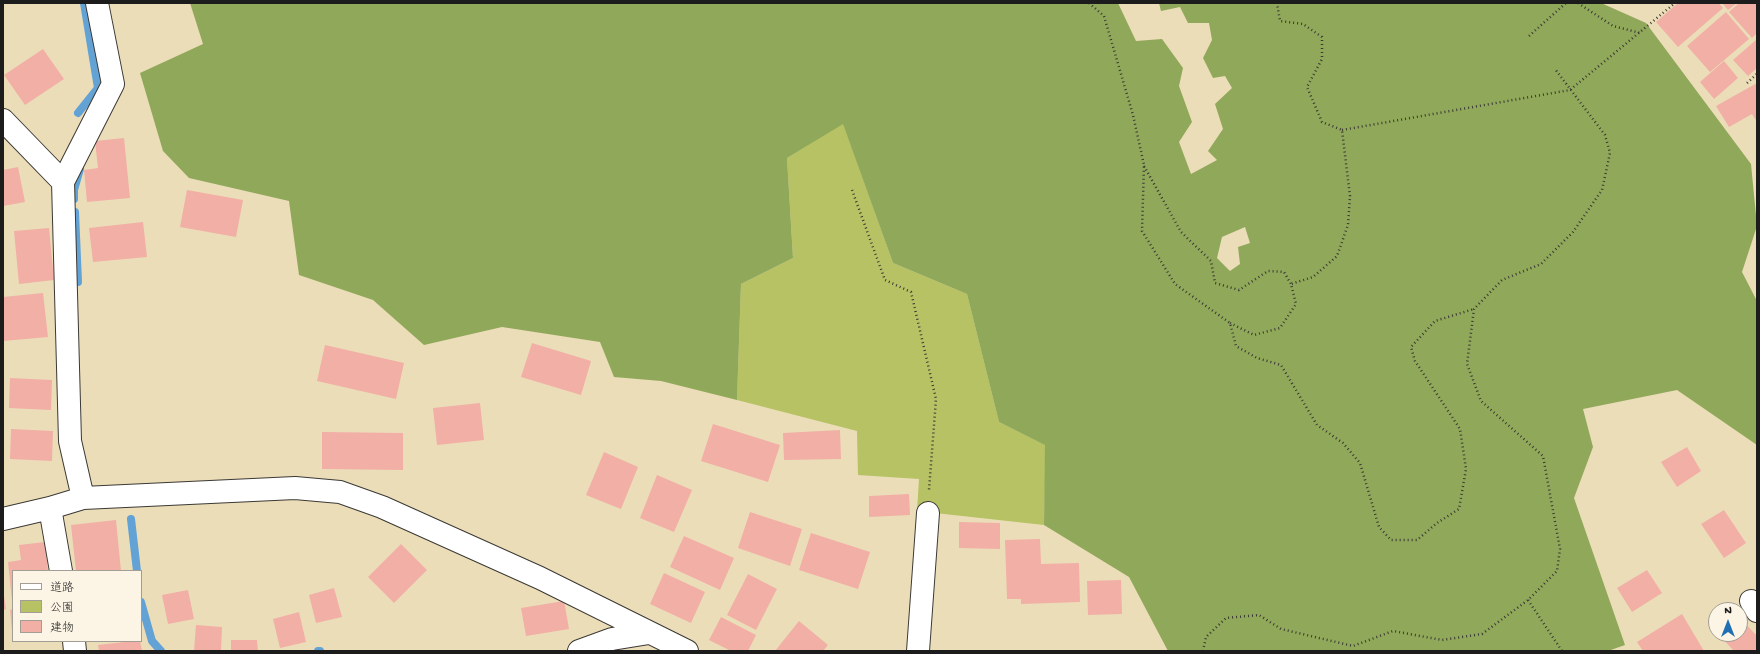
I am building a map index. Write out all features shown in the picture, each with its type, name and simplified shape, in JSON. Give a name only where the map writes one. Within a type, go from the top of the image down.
[{"type":"street","points":[[83,498],[70,440],[63,182],[113,84],[97,3]]},
{"type":"street","points":[[3,120],[63,182]]},
{"type":"street","points":[[3,519],[50,508],[83,498],[295,488],[340,492],[382,507],[540,578],[687,651]]},
{"type":"street","points":[[50,508],[61,570]]},
{"type":"street","points":[[918,651],[928,512]]},
{"type":"street","points":[[579,651],[612,639],[649,633]]},
{"type":"path","points":[[1089,3],[1104,16],[1133,114],[1144,165],[1142,231],[1175,284],[1230,323],[1254,334],[1280,328],[1296,304],[1291,284],[1284,272],[1268,271],[1239,290],[1215,283],[1211,261],[1181,232],[1144,165]]},
{"type":"path","points":[[1277,3],[1280,21],[1303,24],[1322,37],[1322,59],[1307,87],[1322,122],[1342,130],[1570,90],[1675,3]]},
{"type":"path","points":[[1529,36],[1566,3]]},
{"type":"path","points":[[1578,3],[1613,26],[1640,33]]},
{"type":"path","points":[[1230,323],[1236,346],[1256,358],[1281,365],[1317,425],[1343,443],[1360,463],[1379,527],[1391,540],[1417,540],[1437,523],[1459,509],[1466,469],[1460,429],[1415,361],[1411,347],[1435,321],[1474,309],[1502,280],[1541,264],[1573,232],[1602,190],[1610,153],[1605,135],[1555,69]]},
{"type":"path","points":[[1747,83],[1757,74]]},
{"type":"path","points":[[1291,284],[1313,277],[1338,256],[1348,224],[1350,196],[1342,130]]},
{"type":"path","points":[[852,190],[885,280],[911,292],[913,300],[936,399],[928,512]]},
{"type":"path","points":[[1203,651],[1206,637],[1226,618],[1259,615],[1281,629],[1353,646],[1393,631],[1442,640],[1482,634],[1528,600],[1557,571],[1560,549],[1542,456],[1481,401],[1467,364],[1474,309]]},
{"type":"path","points":[[1528,600],[1562,651]]},
{"type":"green space","points":[[190,3],[1118,3],[1136,41],[1162,39],[1183,68],[1179,86],[1192,122],[1179,142],[1191,174],[1217,160],[1208,151],[1223,129],[1215,104],[1232,88],[1225,76],[1213,78],[1203,58],[1212,40],[1209,23],[1188,23],[1180,7],[1161,11],[1159,3],[1601,3],[1646,23],[1751,164],[1757,226],[1742,272],[1757,301],[1757,445],[1677,390],[1583,409],[1593,447],[1574,498],[1625,645],[1608,651],[1168,651],[1129,577],[1044,525],[1045,445],[999,422],[967,294],[893,263],[843,124],[787,158],[793,258],[741,284],[737,400],[661,381],[614,377],[600,342],[502,327],[424,345],[373,300],[299,275],[289,201],[189,178],[163,151],[140,73],[203,44]],"holes":[[[1245,227],[1250,243],[1238,247],[1240,264],[1230,271],[1217,258],[1222,237]]]},
{"type":"green space","points":[[843,123],[893,263],[967,294],[999,422],[1046,445],[1044,525],[917,511],[919,479],[858,475],[857,431],[737,400],[741,284],[793,258],[787,158]]},
{"type":"building","points":[[1678,3],[1719,3],[1723,8],[1678,47],[1656,22]]},
{"type":"building","points":[[1722,3],[1737,3],[1728,10]]},
{"type":"building","points":[[1739,3],[1757,3],[1757,33],[1752,38],[1729,12]]},
{"type":"building","points":[[1726,12],[1749,39],[1710,72],[1687,46]]},
{"type":"building","points":[[1757,39],[1757,68],[1748,76],[1733,60]]},
{"type":"building","points":[[43,49],[64,79],[25,105],[4,75]]},
{"type":"building","points":[[1724,61],[1738,78],[1714,99],[1700,82]]},
{"type":"building","points":[[1757,83],[1757,122],[1752,114],[1729,127],[1716,106]]},
{"type":"building","points":[[124,138],[130,198],[87,202],[84,170],[98,168],[95,141]]},
{"type":"building","points":[[18,167],[25,202],[3,206],[3,170]]},
{"type":"building","points":[[187,190],[243,200],[236,237],[180,227]]},
{"type":"building","points":[[143,222],[147,257],[93,262],[89,228]]},
{"type":"building","points":[[49,228],[54,280],[19,284],[14,231]]},
{"type":"building","points":[[43,293],[48,337],[3,341],[3,297]]},
{"type":"building","points":[[532,343],[591,361],[581,395],[521,377]]},
{"type":"building","points":[[325,345],[404,363],[396,399],[317,381]]},
{"type":"building","points":[[10,378],[52,380],[51,410],[9,408]]},
{"type":"building","points":[[480,403],[484,440],[437,445],[433,408]]},
{"type":"building","points":[[713,424],[780,445],[768,482],[701,461]]},
{"type":"building","points":[[11,429],[53,431],[52,461],[10,459]]},
{"type":"building","points":[[840,430],[841,459],[784,460],[783,433]]},
{"type":"building","points":[[322,432],[403,433],[403,470],[322,469]]},
{"type":"building","points":[[1687,447],[1701,471],[1677,487],[1661,462]]},
{"type":"building","points":[[604,452],[638,467],[621,509],[586,495]]},
{"type":"building","points":[[657,475],[692,490],[674,532],[640,518]]},
{"type":"building","points":[[909,494],[910,515],[869,517],[869,496]]},
{"type":"building","points":[[1724,510],[1746,543],[1724,558],[1701,524]]},
{"type":"building","points":[[750,512],[802,529],[790,566],[738,548]]},
{"type":"building","points":[[116,520],[121,570],[76,570],[71,525]]},
{"type":"building","points":[[959,522],[1000,523],[1000,549],[959,548]]},
{"type":"building","points":[[811,533],[870,552],[858,589],[799,570]]},
{"type":"building","points":[[684,536],[734,558],[720,590],[670,567]]},
{"type":"building","points":[[1040,539],[1041,564],[1079,563],[1080,602],[1021,604],[1021,599],[1007,599],[1005,540]]},
{"type":"building","points":[[45,542],[48,570],[12,570],[12,601],[8,562],[21,560],[19,545]]},
{"type":"building","points":[[401,544],[427,570],[394,603],[368,577]]},
{"type":"building","points":[[1647,570],[1662,593],[1632,612],[1617,588]]},
{"type":"building","points":[[664,573],[705,592],[691,623],[650,604]]},
{"type":"building","points":[[748,574],[777,589],[756,630],[727,615]]},
{"type":"building","points":[[1121,580],[1122,614],[1088,615],[1087,581]]},
{"type":"building","points":[[334,588],[342,617],[316,623],[309,595]]},
{"type":"building","points":[[3,589],[6,609],[3,610]]},
{"type":"building","points":[[188,590],[194,619],[168,624],[162,595]]},
{"type":"building","points":[[564,601],[569,629],[526,636],[521,608]]},
{"type":"building","points":[[12,609],[12,630],[10,610]]},
{"type":"building","points":[[299,612],[306,642],[280,648],[273,619]]},
{"type":"building","points":[[1682,614],[1704,651],[1643,651],[1637,642]]},
{"type":"building","points":[[721,617],[756,635],[748,651],[731,651],[709,640]]},
{"type":"building","points":[[799,621],[828,645],[823,651],[775,651]]},
{"type":"building","points":[[196,625],[222,627],[221,651],[194,651]]},
{"type":"building","points":[[1748,626],[1757,636],[1757,651],[1734,651],[1726,642],[1748,642]]},
{"type":"building","points":[[231,640],[257,640],[258,651],[231,651]]},
{"type":"building","points":[[140,642],[142,651],[99,651],[98,645]]},
{"type":"waterway","points":[[78,113],[98,88],[84,3]]},
{"type":"waterway","points":[[74,199],[74,190],[80,169]]},
{"type":"waterway","points":[[75,212],[78,282]]},
{"type":"waterway","points":[[131,519],[137,570]]},
{"type":"waterway","points":[[142,606],[152,641],[161,651]]}]
